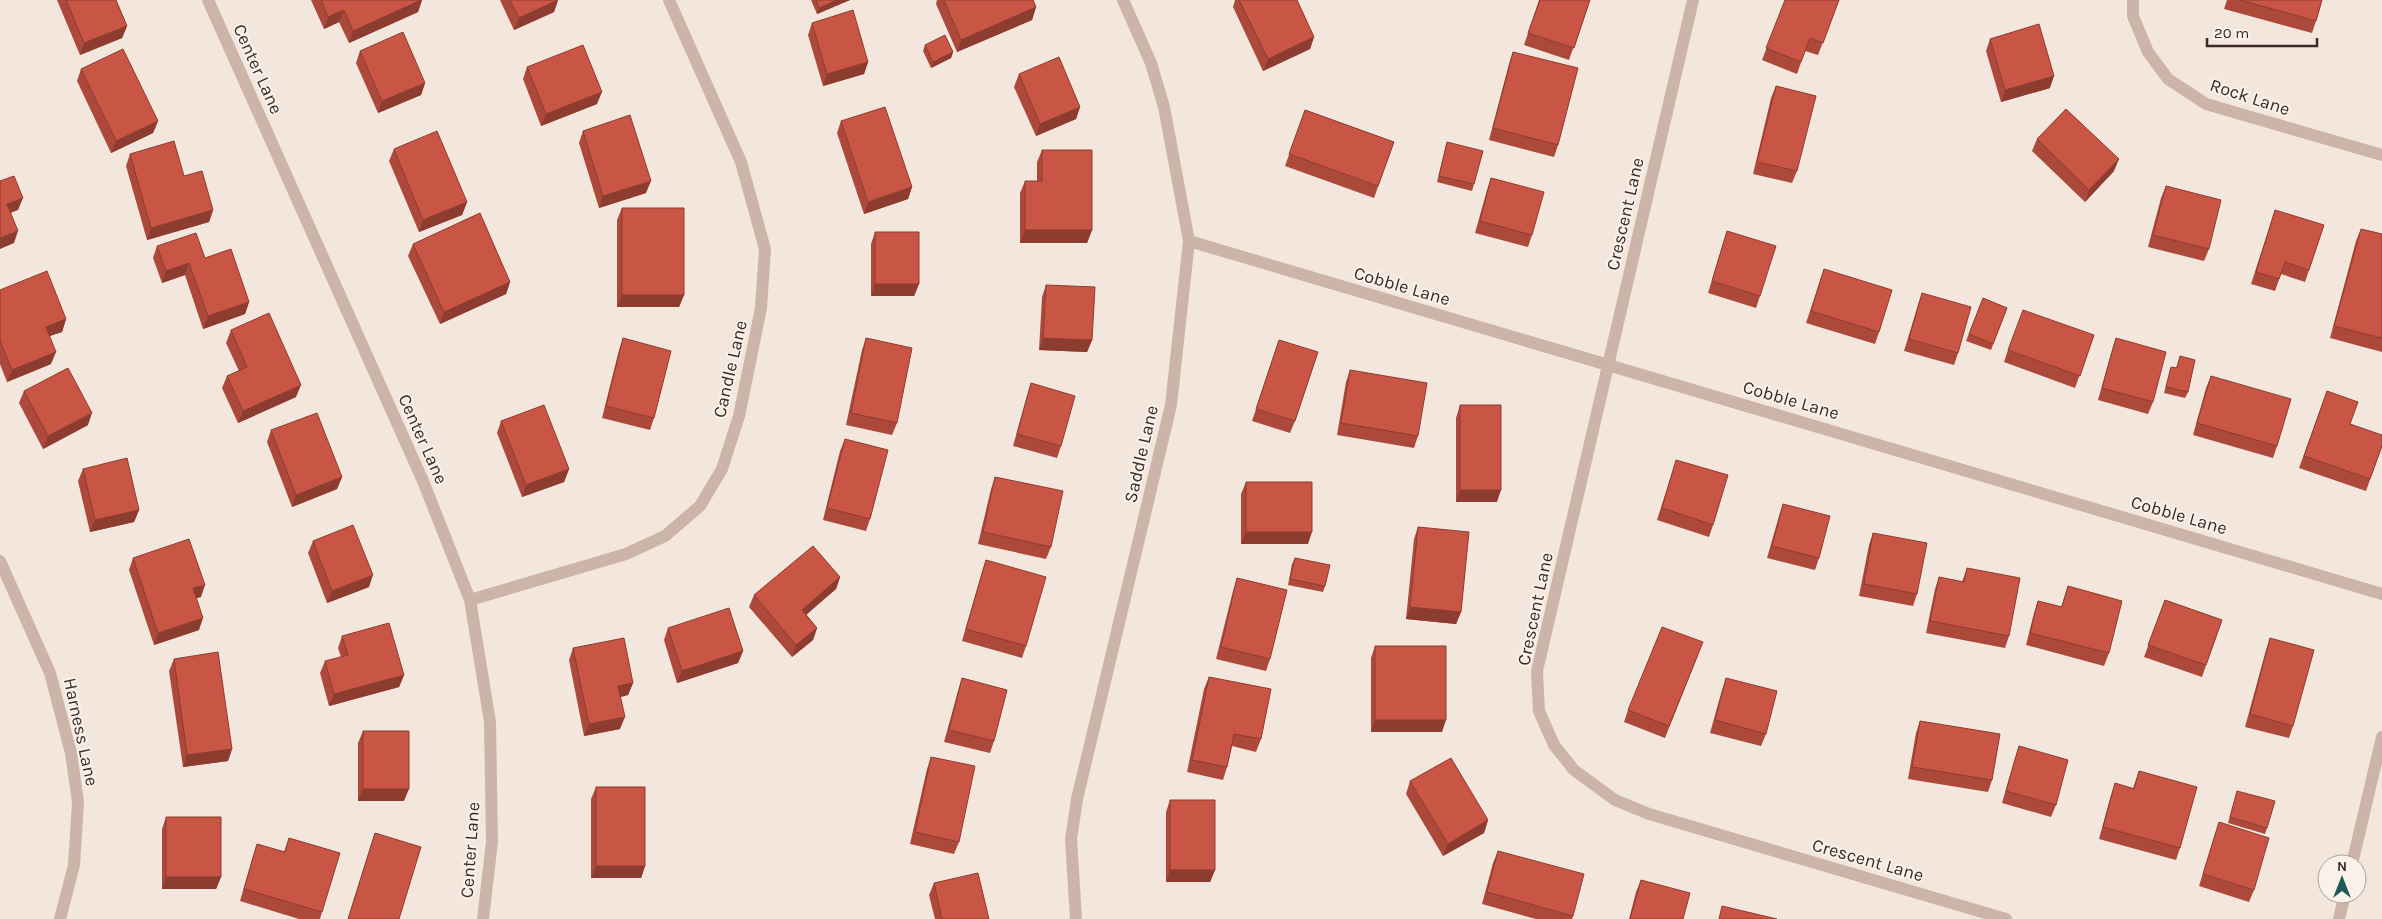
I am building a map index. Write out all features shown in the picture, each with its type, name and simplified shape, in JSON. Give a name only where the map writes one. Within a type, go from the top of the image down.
[{"type":"street","name":"Center Lane","points":[[208,0],[423,481],[470,600],[490,722],[492,842],[483,919]]},
{"type":"street","name":"Candle Lane","points":[[470,600],[626,554],[665,536],[700,506],[722,469],[739,416],[761,308],[765,249],[740,162],[668,0]]},
{"type":"street","name":"Saddle Lane","points":[[1076,919],[1071,839],[1077,799],[1171,405],[1190,241],[1164,107],[1151,63],[1123,0]]},
{"type":"street","name":"Crescent Lane","points":[[1693,0],[1537,671],[1539,711],[1554,745],[1574,770],[1615,800],[1649,814],[2006,919]]},
{"type":"street","name":"Rock Lane","points":[[2133,0],[2133,16],[2148,52],[2168,79],[2206,104],[2382,155]]},
{"type":"street","name":"Cobble Lane","points":[[1190,241],[2382,594]]},
{"type":"street","name":"Harness Lane","points":[[0,561],[50,673],[71,753],[78,802],[74,866],[60,919]]},
{"type":"street","points":[[2354,854],[2382,737]]},
{"type":"street","points":[[2339,919],[2343,904]]},
{"type":"building","points":[[66,0],[116,0],[127,26],[84,43]]},
{"type":"building","points":[[321,0],[421,0],[353,31],[344,10],[328,17]]},
{"type":"building","points":[[510,0],[558,0],[519,18]]},
{"type":"building","points":[[816,0],[837,0],[819,8]]},
{"type":"building","points":[[944,0],[1033,0],[1036,7],[961,40]]},
{"type":"building","points":[[1239,0],[1297,0],[1314,37],[1268,59]]},
{"type":"building","points":[[1540,0],[1590,0],[1574,48],[1528,33]]},
{"type":"building","points":[[1785,0],[1839,0],[1823,43],[1810,38],[1801,62],[1766,48]]},
{"type":"building","points":[[2240,0],[2322,0],[2316,21]]},
{"type":"building","points":[[853,10],[868,62],[827,74],[812,23]]},
{"type":"building","points":[[2039,24],[2054,76],[2005,90],[1990,39]]},
{"type":"building","points":[[403,32],[425,83],[382,101],[360,51]]},
{"type":"building","points":[[945,35],[953,52],[933,62],[925,45]]},
{"type":"building","points":[[583,45],[602,92],[546,114],[527,67]]},
{"type":"building","points":[[123,49],[158,121],[116,141],[81,69]]},
{"type":"building","points":[[1513,52],[1578,68],[1558,145],[1493,128]]},
{"type":"building","points":[[1059,57],[1080,107],[1040,124],[1019,74]]},
{"type":"building","points":[[1776,86],[1816,96],[1797,171],[1757,162]]},
{"type":"building","points":[[885,107],[912,187],[868,202],[841,121]]},
{"type":"building","points":[[2066,109],[2119,159],[2089,190],[2037,139]]},
{"type":"building","points":[[1305,110],[1394,142],[1378,186],[1289,154]]},
{"type":"building","points":[[630,115],[651,181],[603,196],[583,131]]},
{"type":"building","points":[[437,131],[467,202],[423,220],[394,149]]},
{"type":"building","points":[[174,141],[184,176],[202,171],[213,210],[151,228],[130,154]]},
{"type":"building","points":[[1447,142],[1483,151],[1474,184],[1439,176]]},
{"type":"building","points":[[1042,150],[1092,150],[1092,230],[1025,230],[1025,181],[1042,181]]},
{"type":"building","points":[[14,176],[23,198],[7,204],[18,231],[0,238],[0,181]]},
{"type":"building","points":[[1491,178],[1544,192],[1532,235],[1480,221]]},
{"type":"building","points":[[2166,186],[2221,200],[2209,249],[2153,235]]},
{"type":"building","points":[[622,208],[684,208],[684,295],[622,295]]},
{"type":"building","points":[[2275,210],[2324,225],[2309,270],[2285,262],[2279,279],[2256,272]]},
{"type":"building","points":[[480,213],[510,282],[444,312],[413,244]]},
{"type":"building","points":[[2361,229],[2382,234],[2382,338],[2334,326]]},
{"type":"building","points":[[1727,231],[1776,246],[1760,296],[1712,281]]},
{"type":"building","points":[[875,232],[919,232],[919,284],[875,284]]},
{"type":"building","points":[[196,233],[205,258],[231,249],[249,302],[208,316],[189,263],[166,271],[157,246]]},
{"type":"building","points":[[1824,269],[1892,290],[1879,332],[1811,311]]},
{"type":"building","points":[[47,271],[66,319],[46,327],[56,352],[12,370],[0,341],[0,290]]},
{"type":"building","points":[[1046,285],[1095,287],[1092,340],[1043,338]]},
{"type":"building","points":[[1922,293],[1971,307],[1958,353],[1909,339]]},
{"type":"building","points":[[1983,298],[2007,308],[1993,344],[1969,334]]},
{"type":"building","points":[[2023,310],[2094,335],[2080,376],[2008,350]]},
{"type":"building","points":[[269,313],[301,385],[243,411],[227,376],[247,367],[231,330]]},
{"type":"building","points":[[623,338],[671,351],[654,418],[606,406]]},
{"type":"building","points":[[866,338],[912,348],[897,423],[851,413]]},
{"type":"building","points":[[2116,338],[2166,352],[2153,402],[2102,388]]},
{"type":"building","points":[[1279,340],[1318,352],[1295,421],[1256,409]]},
{"type":"building","points":[[2180,356],[2195,360],[2188,392],[2166,387],[2171,367],[2177,368]]},
{"type":"building","points":[[68,368],[92,413],[48,436],[24,391]]},
{"type":"building","points":[[1350,370],[1427,383],[1418,436],[1341,423]]},
{"type":"building","points":[[2211,376],[2291,399],[2277,446],[2197,423]]},
{"type":"building","points":[[1031,383],[1075,396],[1061,446],[1017,434]]},
{"type":"building","points":[[2327,391],[2358,402],[2350,424],[2382,435],[2382,446],[2370,479],[2304,456]]},
{"type":"building","points":[[544,405],[569,469],[526,485],[501,421]]},
{"type":"building","points":[[1460,405],[1501,405],[1501,490],[1460,490]]},
{"type":"building","points":[[317,413],[342,477],[296,495],[271,430]]},
{"type":"building","points":[[845,439],[888,450],[870,519],[827,508]]},
{"type":"building","points":[[127,458],[139,510],[95,520],[83,469]]},
{"type":"building","points":[[1676,460],[1728,475],[1713,525],[1662,508]]},
{"type":"building","points":[[995,477],[1063,491],[1051,547],[983,532]]},
{"type":"building","points":[[1246,482],[1312,482],[1312,532],[1246,532]]},
{"type":"building","points":[[1783,504],[1830,516],[1819,558],[1772,546]]},
{"type":"building","points":[[353,525],[373,575],[332,591],[313,541]]},
{"type":"building","points":[[1418,527],[1469,532],[1461,612],[1410,607]]},
{"type":"building","points":[[1873,533],[1927,543],[1917,594],[1864,584]]},
{"type":"building","points":[[189,539],[205,585],[193,588],[203,618],[158,633],[133,558]]},
{"type":"building","points":[[813,546],[840,577],[802,610],[817,628],[796,645],[754,595]]},
{"type":"building","points":[[1295,558],[1330,565],[1325,586],[1290,579]]},
{"type":"building","points":[[986,560],[1046,577],[1026,646],[966,629]]},
{"type":"building","points":[[1967,568],[2020,578],[2009,636],[1930,621],[1939,577],[1964,582]]},
{"type":"building","points":[[1237,578],[1287,590],[1270,659],[1221,647]]},
{"type":"building","points":[[2068,586],[2122,601],[2109,653],[2030,633],[2038,601],[2062,607]]},
{"type":"building","points":[[2165,600],[2222,620],[2206,665],[2148,645]]},
{"type":"building","points":[[729,608],[743,651],[682,671],[668,628]]},
{"type":"building","points":[[389,623],[404,675],[334,694],[325,661],[348,655],[342,636]]},
{"type":"building","points":[[1662,627],[1703,642],[1669,726],[1628,710]]},
{"type":"building","points":[[624,638],[633,683],[618,686],[625,717],[589,724],[573,648]]},
{"type":"building","points":[[2270,638],[2314,650],[2293,726],[2250,714]]},
{"type":"building","points":[[1375,646],[1446,646],[1446,720],[1375,720]]},
{"type":"building","points":[[218,652],[232,749],[187,755],[174,659]]},
{"type":"building","points":[[1209,677],[1271,689],[1261,739],[1234,734],[1227,767],[1192,760]]},
{"type":"building","points":[[962,678],[1007,690],[994,741],[949,730]]},
{"type":"building","points":[[1726,678],[1777,691],[1766,734],[1715,720]]},
{"type":"building","points":[[1920,721],[2000,734],[1992,780],[1912,767]]},
{"type":"building","points":[[363,731],[409,731],[409,789],[363,789]]},
{"type":"building","points":[[2019,746],[2068,760],[2056,805],[2006,791]]},
{"type":"building","points":[[931,757],[975,766],[959,842],[915,832]]},
{"type":"building","points":[[1451,758],[1488,820],[1448,844],[1410,781]]},
{"type":"building","points":[[2139,771],[2197,787],[2180,848],[2103,827],[2115,783],[2134,789]]},
{"type":"building","points":[[596,787],[645,787],[645,866],[596,866]]},
{"type":"building","points":[[2237,791],[2275,801],[2267,828],[2230,817]]},
{"type":"building","points":[[1170,800],[1215,800],[1215,870],[1170,870]]},
{"type":"building","points":[[166,817],[221,817],[221,877],[166,877]]},
{"type":"building","points":[[2219,822],[2269,838],[2254,890],[2203,874]]},
{"type":"building","points":[[375,833],[421,847],[399,919],[348,919]]},
{"type":"building","points":[[289,838],[340,853],[322,912],[244,889],[257,844],[285,852]]},
{"type":"building","points":[[1498,851],[1584,874],[1573,916],[1487,892]]},
{"type":"building","points":[[978,873],[989,919],[942,919],[934,883]]},
{"type":"building","points":[[1641,880],[1690,893],[1683,919],[1630,919]]},
{"type":"building","points":[[1722,906],[1777,919],[1719,919]]}]
